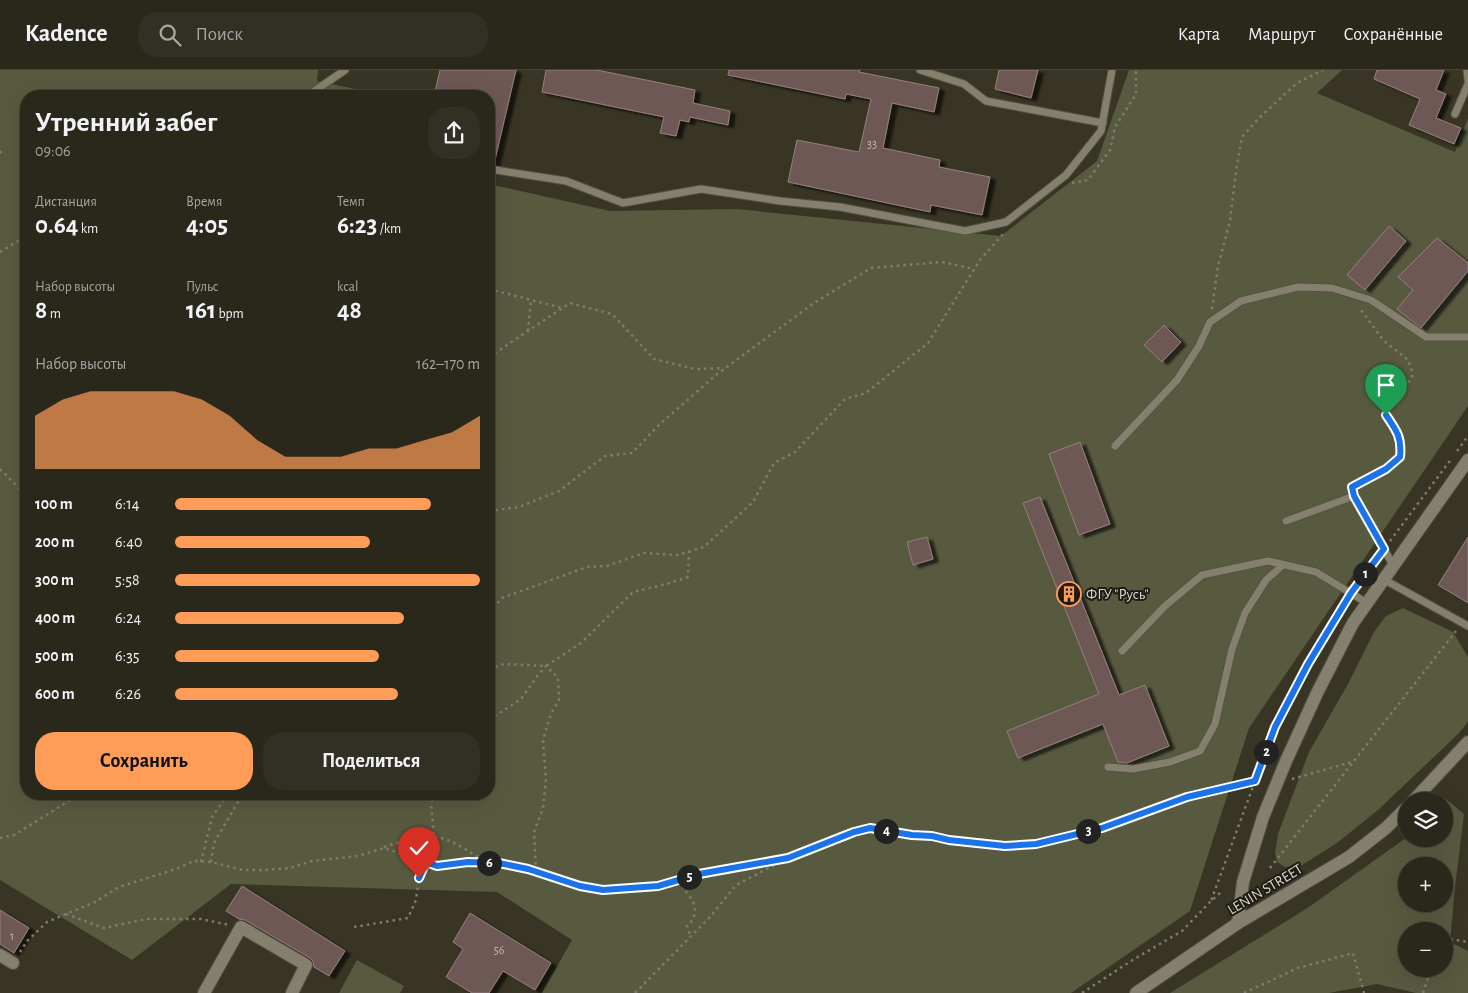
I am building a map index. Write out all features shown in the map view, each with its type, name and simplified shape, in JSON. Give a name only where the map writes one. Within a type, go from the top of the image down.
[{"type":"street","points":[[1238,923],[1243,882],[1263,818],[1283,767],[1318,691],[1353,623],[1468,460]]},
{"type":"street","points":[[1421,792],[1468,742]]},
{"type":"street","name":"LENIN STREET","points":[[1136,993],[1238,923],[1349,857],[1386,828],[1398,816]]},
{"type":"street","points":[[204,993],[241,927],[306,965],[292,993]]},
{"type":"street","points":[[0,955],[13,963]]},
{"type":"lane","points":[[316,90],[344,70]]},
{"type":"lane","points":[[920,70],[964,84],[986,101],[1103,123]]},
{"type":"lane","points":[[495,170],[566,181],[623,203],[701,189],[780,201],[840,207],[965,231],[1006,222],[1066,175],[1101,131],[1112,70]]},
{"type":"lane","points":[[1467,70],[1468,80]]},
{"type":"lane","points":[[1455,114],[1468,84]]},
{"type":"lane","points":[[1115,446],[1177,380],[1199,346],[1210,322],[1240,301],[1298,287],[1332,288],[1371,300],[1426,337],[1468,337]]},
{"type":"lane","points":[[1286,521],[1354,496],[1393,565]]},
{"type":"lane","points":[[1122,652],[1165,606],[1202,575],[1268,561],[1316,572],[1367,603]]},
{"type":"lane","points":[[1108,767],[1133,769],[1170,762],[1200,750],[1216,724],[1232,649],[1245,613],[1266,580],[1283,565]]},
{"type":"lane","points":[[1383,579],[1465,625]]},
{"type":"path","points":[[1068,184],[1088,180],[1110,150],[1115,127],[1136,94],[1136,70]]},
{"type":"path","points":[[1210,322],[1218,266],[1230,221],[1242,137],[1259,118],[1297,83],[1323,70]]},
{"type":"path","points":[[0,151],[3,156],[0,156]]},
{"type":"path","points":[[495,606],[502,598],[587,567],[607,566],[644,553],[678,555],[704,547],[753,502],[774,463],[794,452],[846,399],[866,393],[928,343],[980,260],[1008,230]]},
{"type":"path","points":[[0,252],[20,240]]},
{"type":"path","points":[[495,510],[519,507],[559,491],[605,456],[632,453],[659,425],[725,368],[814,303],[871,268],[942,262],[975,270]]},
{"type":"path","points":[[495,291],[562,308]]},
{"type":"path","points":[[1348,293],[1383,340],[1408,360],[1412,371],[1412,378],[1386,406],[1386,415],[1396,429],[1402,445],[1400,457],[1386,469],[1352,487],[1354,496]]},
{"type":"path","points":[[528,331],[531,300]]},
{"type":"path","points":[[495,353],[570,303],[612,314],[654,359],[695,369],[725,368]]},
{"type":"path","points":[[1211,901],[1279,719],[1308,664],[1351,593],[1468,436]]},
{"type":"path","points":[[0,468],[20,489]]},
{"type":"path","points":[[495,716],[521,699],[546,666],[581,643],[633,592],[670,583],[688,576],[689,552]]},
{"type":"path","points":[[1270,868],[1465,625]]},
{"type":"path","points":[[495,667],[504,664],[546,666],[558,678],[559,700],[551,714],[543,740],[546,779],[543,808],[534,832],[536,872]]},
{"type":"path","points":[[1291,779],[1354,762]]},
{"type":"path","points":[[635,993],[711,916],[736,885],[788,858],[854,832],[870,828],[1005,846],[1036,844],[1102,828],[1187,797],[1255,781]]},
{"type":"path","points":[[0,838],[14,835],[70,800]]},
{"type":"path","points":[[202,862],[212,817],[224,800]]},
{"type":"path","points":[[211,862],[214,843],[239,800]]},
{"type":"path","points":[[354,927],[408,918],[416,900],[419,878],[434,836],[432,800]]},
{"type":"path","points":[[13,963],[27,941],[47,922],[95,902],[119,887],[176,869],[194,861],[211,862],[242,870],[290,868],[312,861],[358,856],[412,838],[434,836],[454,843],[487,863]]},
{"type":"path","points":[[384,848],[437,866],[468,862],[499,863],[580,886],[603,890],[658,886],[699,874],[788,858]]},
{"type":"path","points":[[679,880],[680,886],[694,904],[694,917],[687,926],[691,937]]},
{"type":"path","points":[[1082,993],[1182,931],[1220,893]]},
{"type":"path","points":[[66,914],[104,928],[146,919],[201,919],[241,927]]},
{"type":"path","points":[[1453,940],[1468,942]]},
{"type":"path","points":[[1244,993],[1298,968],[1353,953],[1364,993]]},
{"type":"path","points":[[1423,993],[1428,977]]},
{"type":"green space","points":[[0,70],[318,70],[317,81],[360,90],[20,90],[20,800],[495,800],[495,185],[610,211],[736,209],[1001,236],[1097,161],[1129,70],[1342,70],[1317,93],[1455,152],[1468,118],[1468,406],[1249,728],[1190,911],[1071,993],[542,993],[572,940],[497,892],[231,884],[132,960],[0,880]]},
{"type":"green space","points":[[1403,608],[1453,632],[1468,657],[1468,722],[1458,734],[1378,810],[1337,843],[1302,865],[1285,867],[1277,862],[1275,853],[1278,834],[1309,752],[1348,684],[1374,632],[1386,616]]},
{"type":"green space","points":[[1453,805],[1464,814],[1453,909],[1453,857],[1398,857],[1398,912],[1453,912],[1452,922],[1398,922],[1398,977],[1453,977],[1453,944],[1468,951],[1468,993],[1416,993],[1377,984],[1329,993],[1170,993],[1309,907],[1398,844],[1398,847],[1453,847]]},
{"type":"green space","points":[[357,960],[404,986],[400,993],[339,993]]},
{"type":"building","points":[[440,70],[516,70],[495,160],[495,90],[435,90]]},
{"type":"building","points":[[546,70],[597,70],[695,90],[693,103],[730,111],[728,125],[690,117],[689,122],[680,120],[676,136],[660,133],[664,117],[542,92]]},
{"type":"building","points":[[729,70],[860,70],[859,72],[939,88],[934,112],[892,103],[883,148],[940,160],[939,167],[990,177],[982,215],[931,205],[930,212],[788,182],[797,140],[859,152],[871,99],[846,94],[845,99],[728,75]]},
{"type":"building","points":[[999,70],[1038,70],[1031,98],[995,89]]},
{"type":"building","points":[[1377,70],[1444,70],[1436,90],[1446,94],[1436,118],[1461,128],[1454,144],[1409,125],[1420,99],[1374,79]]},
{"type":"building","points":[[1389,226],[1406,241],[1365,290],[1347,275]]},
{"type":"building","points":[[1437,238],[1468,263],[1468,271],[1421,328],[1397,309],[1413,290],[1398,277]]},
{"type":"building","points":[[1164,325],[1181,342],[1162,362],[1144,345]]},
{"type":"building","points":[[1080,442],[1110,524],[1079,535],[1049,454]]},
{"type":"building","name":"ФГУ \"Русь\"","points":[[1040,497],[1119,695],[1145,685],[1169,746],[1127,763],[1118,762],[1103,724],[1018,758],[1007,731],[1099,694],[1023,503]]},
{"type":"building","points":[[927,537],[933,559],[913,565],[907,542]]},
{"type":"building","points":[[1468,537],[1468,603],[1438,585]]},
{"type":"building","points":[[242,886],[345,951],[329,976],[314,967],[313,961],[310,958],[226,911]]},
{"type":"building","points":[[0,910],[29,928],[14,953],[0,944]]},
{"type":"building","points":[[470,913],[551,963],[535,990],[503,971],[489,993],[472,993],[446,977],[463,949],[453,942]]},
{"type":"place","name":"ФГУ \"Русь\"","points":[[1069,594]]},
{"type":"route","points":[[419,878],[426,862],[437,866],[468,862],[499,863],[528,869],[580,886],[603,890],[658,886],[699,874],[788,858],[854,832],[870,828],[1005,846],[1036,844],[1102,828],[1187,797],[1255,781],[1275,727],[1308,664],[1351,593],[1384,549],[1354,496],[1352,487],[1386,469],[1400,457],[1402,445],[1396,429],[1386,415]]}]
